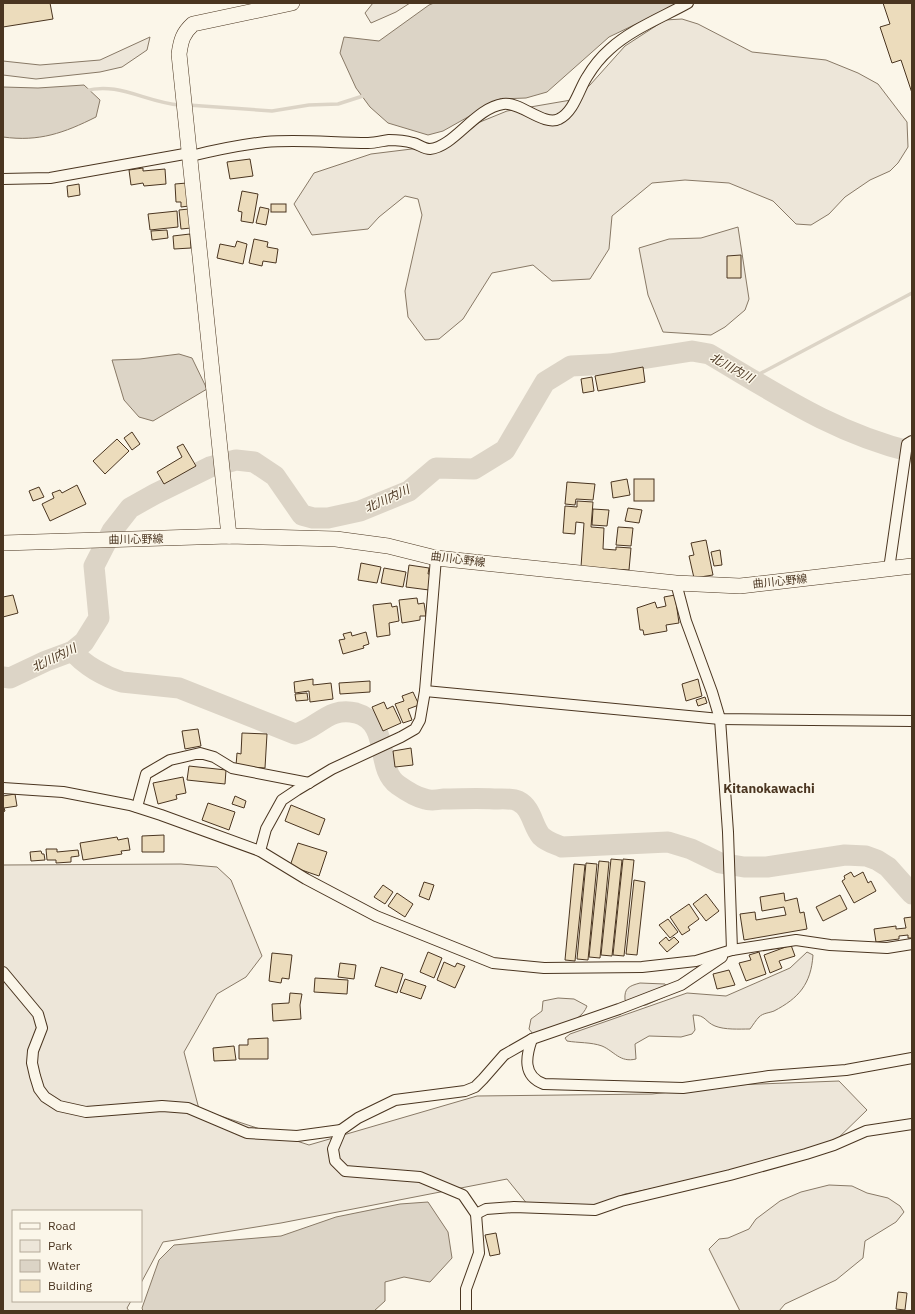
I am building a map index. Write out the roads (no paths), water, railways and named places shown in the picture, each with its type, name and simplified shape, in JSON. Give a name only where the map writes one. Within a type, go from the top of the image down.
[{"type":"main road","points":[[229,536],[191,155],[179,54],[181,39],[185,31],[193,24],[292,3]]},
{"type":"main road","name":"曲川心野線","points":[[3,543],[229,536],[336,539],[388,546],[436,558],[676,583],[740,586],[912,566]]},
{"type":"street","points":[[3,179],[50,178],[191,155],[222,148],[266,142],[370,143],[389,140],[414,143],[428,149],[440,147],[479,115],[501,104],[510,103],[527,112],[534,113],[542,119],[552,121],[559,119],[568,112],[588,76],[610,50],[625,37],[688,3]]},
{"type":"street","points":[[889,569],[907,444],[912,441]]},
{"type":"street","points":[[260,851],[266,829],[282,800],[332,769],[401,738],[415,729],[420,720],[425,690],[436,558]]},
{"type":"street","points":[[676,583],[686,621],[712,692],[720,719],[728,832],[732,950]]},
{"type":"street","points":[[425,690],[720,719],[912,722]]},
{"type":"street","points":[[137,807],[146,774],[170,760],[200,753],[214,757],[232,768],[309,782]]},
{"type":"street","points":[[3,788],[63,792],[137,807],[260,851],[306,879],[376,916],[493,963],[544,968],[642,967],[696,961],[732,950],[796,940],[830,945],[887,948],[912,944]]},
{"type":"street","points":[[3,972],[38,1014],[42,1028],[33,1051],[32,1063],[36,1083],[45,1097],[59,1106],[86,1112],[162,1106],[188,1108],[247,1133],[297,1136],[341,1130],[358,1118],[395,1100],[447,1094],[470,1089],[483,1079],[504,1055],[532,1039],[619,1009],[681,985],[732,950]]},
{"type":"street","points":[[532,1039],[526,1058],[531,1076],[535,1081],[544,1084],[683,1088],[769,1076],[846,1070],[912,1058]]},
{"type":"street","points":[[476,1214],[486,1209],[514,1207],[595,1210],[621,1201],[730,1175],[806,1154],[834,1145],[866,1131],[912,1124]]},
{"type":"street","points":[[341,1130],[333,1149],[335,1161],[345,1171],[420,1177],[463,1195],[476,1214],[479,1253],[466,1289],[466,1311]]},
{"type":"water","points":[[434,3],[680,3],[609,37],[547,92],[526,98],[500,99],[443,131],[428,135],[388,123],[370,107],[356,88],[340,53],[344,37],[379,41]]},
{"type":"water","points":[[84,85],[100,100],[96,117],[73,128],[51,135],[28,138],[3,137],[3,87],[38,88]]},
{"type":"water","points":[[179,354],[192,358],[207,389],[153,421],[139,417],[124,400],[112,360],[140,359]]},
{"type":"water","points":[[428,1202],[448,1232],[452,1258],[430,1282],[404,1277],[385,1282],[385,1301],[374,1311],[143,1311],[142,1308],[159,1260],[174,1245],[281,1236],[336,1217],[400,1204]]},
{"type":"waterway","points":[[85,91],[109,89],[156,101],[180,105]]},
{"type":"waterway","points":[[188,105],[272,111],[309,105],[338,104],[366,95]]},
{"type":"waterway","points":[[750,379],[912,293]]},
{"type":"waterway","name":"北川内川","points":[[3,677],[10,678],[46,661],[73,651],[84,642],[99,618],[94,566],[112,531],[130,508],[155,494],[210,467],[236,460],[254,462],[275,476],[302,515],[313,518],[328,518],[360,511],[409,491],[436,468],[474,469],[505,450],[545,382],[571,366],[610,364],[692,351],[709,354],[783,398],[831,423],[884,444],[912,452]]},
{"type":"waterway","points":[[73,651],[89,666],[116,680],[122,682],[179,688],[295,734],[310,728],[330,715],[346,712],[356,713],[367,718],[374,726],[379,736],[386,768],[391,777],[404,789],[418,797],[429,800],[516,800],[523,804],[529,812],[541,836],[562,847],[668,842],[691,849],[720,863],[744,867],[767,867],[845,855],[866,856],[877,860],[888,867],[912,894]]},
{"type":"district","name":"Kitanokawachi","points":[[769,788]]}]
